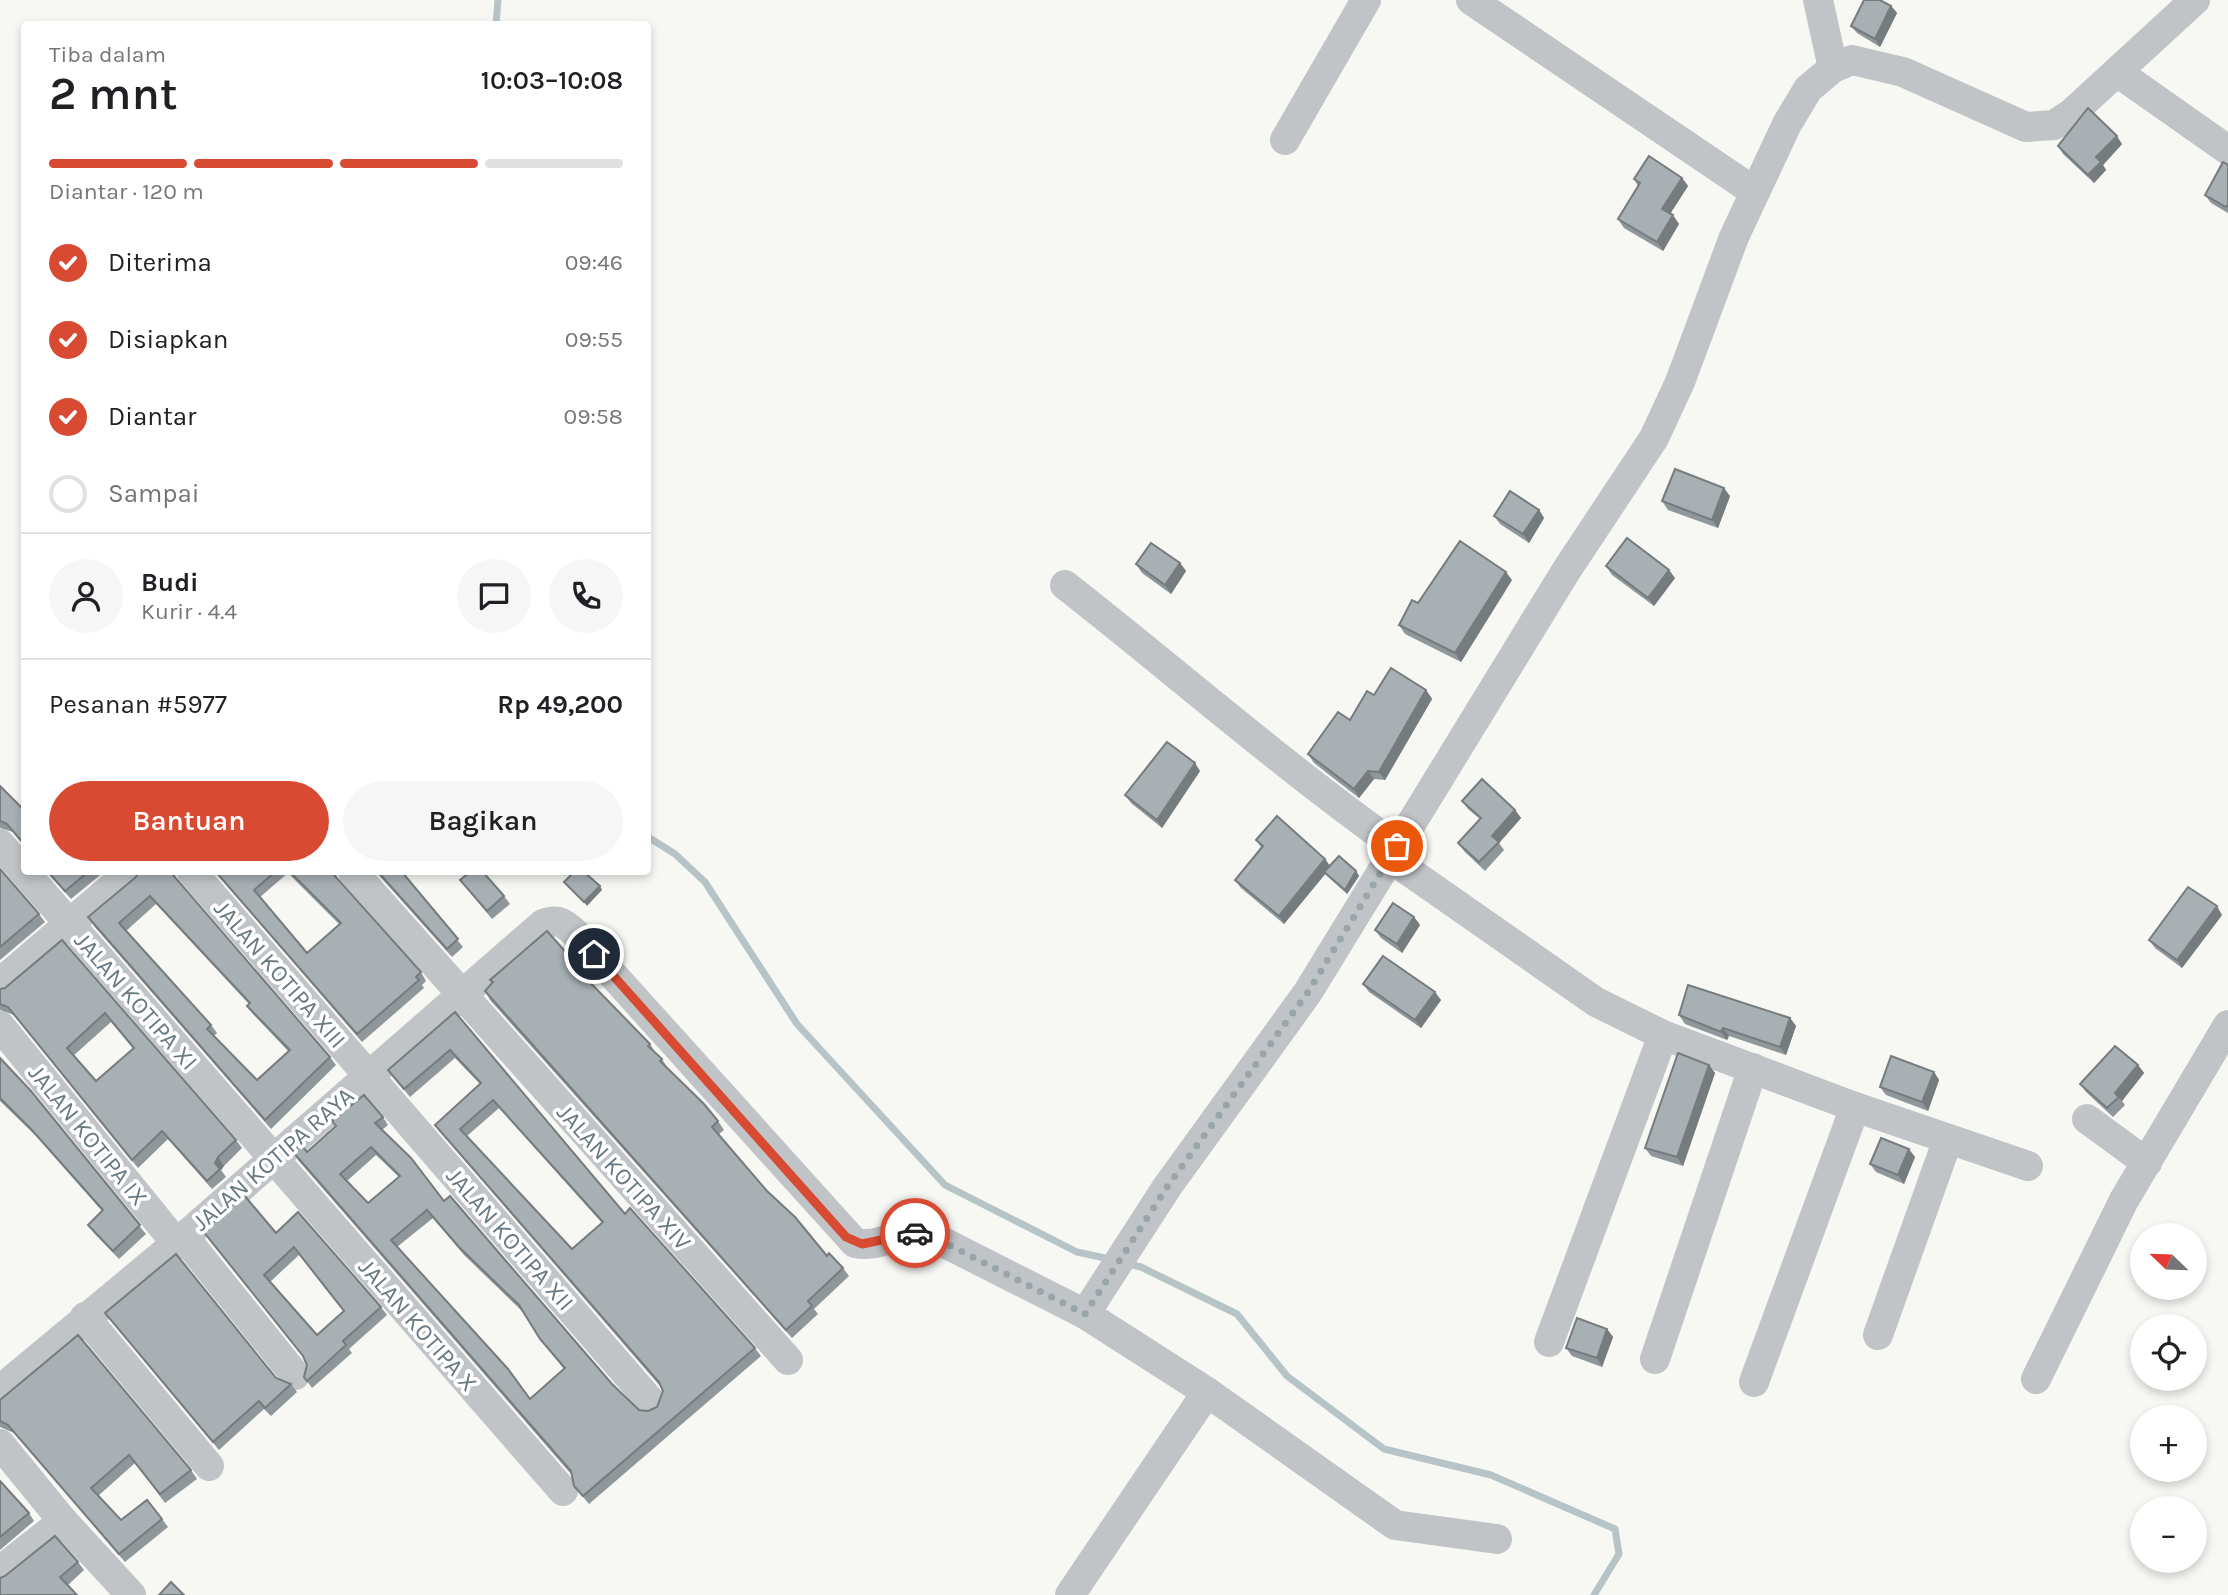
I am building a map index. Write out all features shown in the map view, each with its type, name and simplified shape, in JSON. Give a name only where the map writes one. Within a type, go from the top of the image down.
[{"type":"street","points":[[1285,140],[1366,0]]},
{"type":"street","points":[[1471,0],[1755,192]]},
{"type":"street","points":[[1818,0],[1833,68]]},
{"type":"street","points":[[1497,1539],[1395,1525],[1207,1392],[1085,1314],[1167,1187],[1308,992],[1566,571],[1654,438],[1680,382],[1734,237],[1787,124],[1808,89],[1833,68],[1852,60],[1874,63],[1903,72],[2026,127],[2054,125],[2072,113],[2188,3]]},
{"type":"street","points":[[2117,72],[2228,150]]},
{"type":"street","points":[[1065,585],[1161,660],[1393,852],[1573,987],[1663,1035],[1855,1107],[2028,1166]]},
{"type":"street","name":"JALAN KOTIPA XI","points":[[0,844],[21,868]]},
{"type":"street","name":"JALAN KOTIPA XI","points":[[27,875],[272,1158]]},
{"type":"street","points":[[0,982],[126,875]]},
{"type":"street","name":"JALAN KOTIPA XIII","points":[[195,875],[369,1076]]},
{"type":"street","name":"JALAN KOTIPA XIV","points":[[356,875],[788,1360]]},
{"type":"street","name":"JALAN KOTIPA RAYA","points":[[0,1390],[180,1240],[543,924],[559,921],[575,933],[846,1237],[862,1244],[919,1233],[931,1236],[1085,1314]]},
{"type":"street","points":[[2036,1379],[2124,1200],[2228,1025]]},
{"type":"street","name":"JALAN KOTIPA IX","points":[[0,1026],[295,1375]]},
{"type":"street","points":[[1549,1342],[1663,1035]]},
{"type":"street","points":[[1655,1359],[1753,1068]]},
{"type":"street","name":"JALAN KOTIPA XII","points":[[369,1076],[651,1402]]},
{"type":"street","points":[[1754,1382],[1855,1107]]},
{"type":"street","points":[[2087,1119],[2147,1163]]},
{"type":"street","points":[[1878,1335],[1948,1139]]},
{"type":"street","name":"JALAN KOTIPA X","points":[[272,1158],[563,1491]]},
{"type":"street","points":[[85,1317],[209,1466]]},
{"type":"street","points":[[1070,1595],[1207,1392]]},
{"type":"street","points":[[0,1444],[63,1521],[131,1595]]},
{"type":"street","points":[[0,1571],[63,1521]]},
{"type":"building","points":[[1864,0],[1880,0],[1891,6],[1875,39],[1851,26]]},
{"type":"building","points":[[2088,108],[2117,136],[2096,157],[2101,162],[2088,175],[2058,146]]},
{"type":"building","points":[[1649,156],[1682,178],[1662,209],[1673,215],[1657,242],[1618,219],[1640,183],[1634,179]]},
{"type":"building","points":[[2223,162],[2228,165],[2226,207],[2205,195]]},
{"type":"building","points":[[1675,469],[1724,488],[1712,520],[1662,501]]},
{"type":"building","points":[[1510,491],[1539,510],[1523,534],[1494,516]]},
{"type":"building","points":[[1627,538],[1669,570],[1648,598],[1606,566]]},
{"type":"building","points":[[1460,541],[1506,572],[1455,653],[1399,625],[1412,600],[1418,603]]},
{"type":"building","points":[[1151,543],[1180,563],[1165,585],[1136,564]]},
{"type":"building","points":[[1391,668],[1426,690],[1379,772],[1368,771],[1354,789],[1308,754],[1338,712],[1350,720],[1367,691],[1374,695]]},
{"type":"building","points":[[1167,742],[1195,763],[1157,820],[1125,795]]},
{"type":"building","points":[[1482,779],[1515,810],[1492,836],[1499,842],[1479,862],[1458,843],[1481,818],[1462,801]]},
{"type":"building","points":[[0,786],[21,807],[21,840],[7,824],[0,821]]},
{"type":"building","points":[[1277,816],[1325,859],[1279,916],[1235,880],[1263,846],[1256,840]]},
{"type":"building","points":[[1339,856],[1356,871],[1345,890],[1324,872]]},
{"type":"building","points":[[0,869],[39,914],[0,947]]},
{"type":"building","points":[[51,875],[84,875],[65,891]]},
{"type":"building","points":[[137,875],[174,875],[330,1057],[265,1120],[88,917]],"holes":[[[150,896],[250,1003],[247,1006],[290,1050],[257,1080],[207,1029],[211,1025],[119,923]]]},
{"type":"building","points":[[219,875],[272,875],[254,890],[307,953],[341,923],[293,875],[335,875],[421,972],[416,977],[419,980],[357,1034]]},
{"type":"building","points":[[381,875],[405,875],[458,939],[447,949]]},
{"type":"building","points":[[466,875],[486,875],[504,896],[487,911],[460,880]]},
{"type":"building","points":[[571,875],[587,875],[600,886],[584,902],[564,882]]},
{"type":"building","points":[[2188,887],[2217,906],[2177,960],[2149,940]]},
{"type":"building","points":[[1393,903],[1414,917],[1397,944],[1375,930]]},
{"type":"building","points":[[547,931],[579,967],[577,969],[650,1044],[648,1046],[662,1059],[660,1061],[704,1104],[718,1121],[712,1127],[767,1191],[795,1217],[827,1256],[829,1253],[843,1268],[808,1301],[812,1306],[786,1330],[485,991],[493,982],[490,980]]},
{"type":"building","points":[[62,940],[236,1140],[218,1157],[215,1163],[220,1169],[207,1181],[162,1131],[132,1160],[8,1007],[0,1004],[0,989],[5,988]],"holes":[[[105,1013],[134,1048],[96,1081],[67,1048]]]},
{"type":"building","points":[[1383,956],[1435,992],[1415,1020],[1363,984]]},
{"type":"building","points":[[1688,985],[1790,1018],[1780,1047],[1723,1028],[1721,1032],[1679,1015]]},
{"type":"building","points":[[455,1012],[625,1214],[630,1208],[755,1348],[583,1496],[574,1486],[571,1471],[293,1152],[301,1145],[307,1152],[336,1126],[332,1121],[364,1095],[383,1117],[375,1123],[411,1158],[444,1201],[450,1196],[612,1384],[639,1410],[648,1411],[657,1407],[663,1391],[659,1382],[435,1125],[481,1083],[450,1050],[404,1089],[388,1070]],"holes":[[[493,1100],[603,1222],[572,1249],[460,1129]],[[371,1147],[400,1176],[368,1203],[340,1174]],[[427,1210],[459,1247],[519,1305],[540,1339],[565,1368],[530,1399],[508,1369],[391,1240]]]},
{"type":"building","points":[[2115,1046],[2138,1065],[2115,1093],[2119,1097],[2107,1108],[2080,1084]]},
{"type":"building","points":[[1678,1053],[1709,1065],[1677,1157],[1645,1148]]},
{"type":"building","points":[[1891,1056],[1934,1072],[1922,1102],[1880,1087]]},
{"type":"building","points":[[0,1058],[31,1091],[140,1225],[113,1251],[88,1225],[103,1210],[0,1098]]},
{"type":"building","points":[[1881,1138],[1909,1149],[1898,1175],[1870,1164]]},
{"type":"building","points":[[244,1195],[276,1233],[298,1212],[381,1307],[343,1341],[346,1345],[307,1381],[304,1377],[307,1365],[303,1356],[203,1231]],"holes":[[[294,1247],[344,1311],[317,1335],[264,1275]]]},
{"type":"building","points":[[176,1254],[276,1378],[291,1384],[265,1408],[259,1401],[213,1442],[105,1313]]},
{"type":"building","points":[[1577,1318],[1607,1329],[1597,1358],[1566,1348]]},
{"type":"building","points":[[78,1335],[191,1470],[160,1494],[129,1455],[91,1488],[121,1520],[147,1500],[162,1519],[119,1554],[8,1425],[0,1421],[0,1400]]},
{"type":"building","points":[[0,1481],[29,1513],[0,1537]]},
{"type":"building","points":[[55,1536],[78,1562],[60,1577],[77,1595],[0,1595],[0,1578]]},
{"type":"building","points":[[171,1582],[184,1595],[159,1595]]},
{"type":"waterway","points":[[496,21],[498,0]]},
{"type":"waterway","points":[[651,839],[675,854],[705,882],[797,1024],[945,1185],[1077,1252],[1110,1259]]},
{"type":"waterway","points":[[1125,1263],[1141,1267],[1237,1314],[1287,1376],[1384,1449],[1491,1475],[1615,1529],[1619,1554],[1594,1595]]},
{"type":"way so far","points":[[915,1233],[931,1236],[1007,1277],[1085,1314],[1167,1187],[1308,992],[1397,846]]},
{"type":"route","points":[[594,954],[846,1237],[855,1243],[868,1244],[915,1233]]}]
